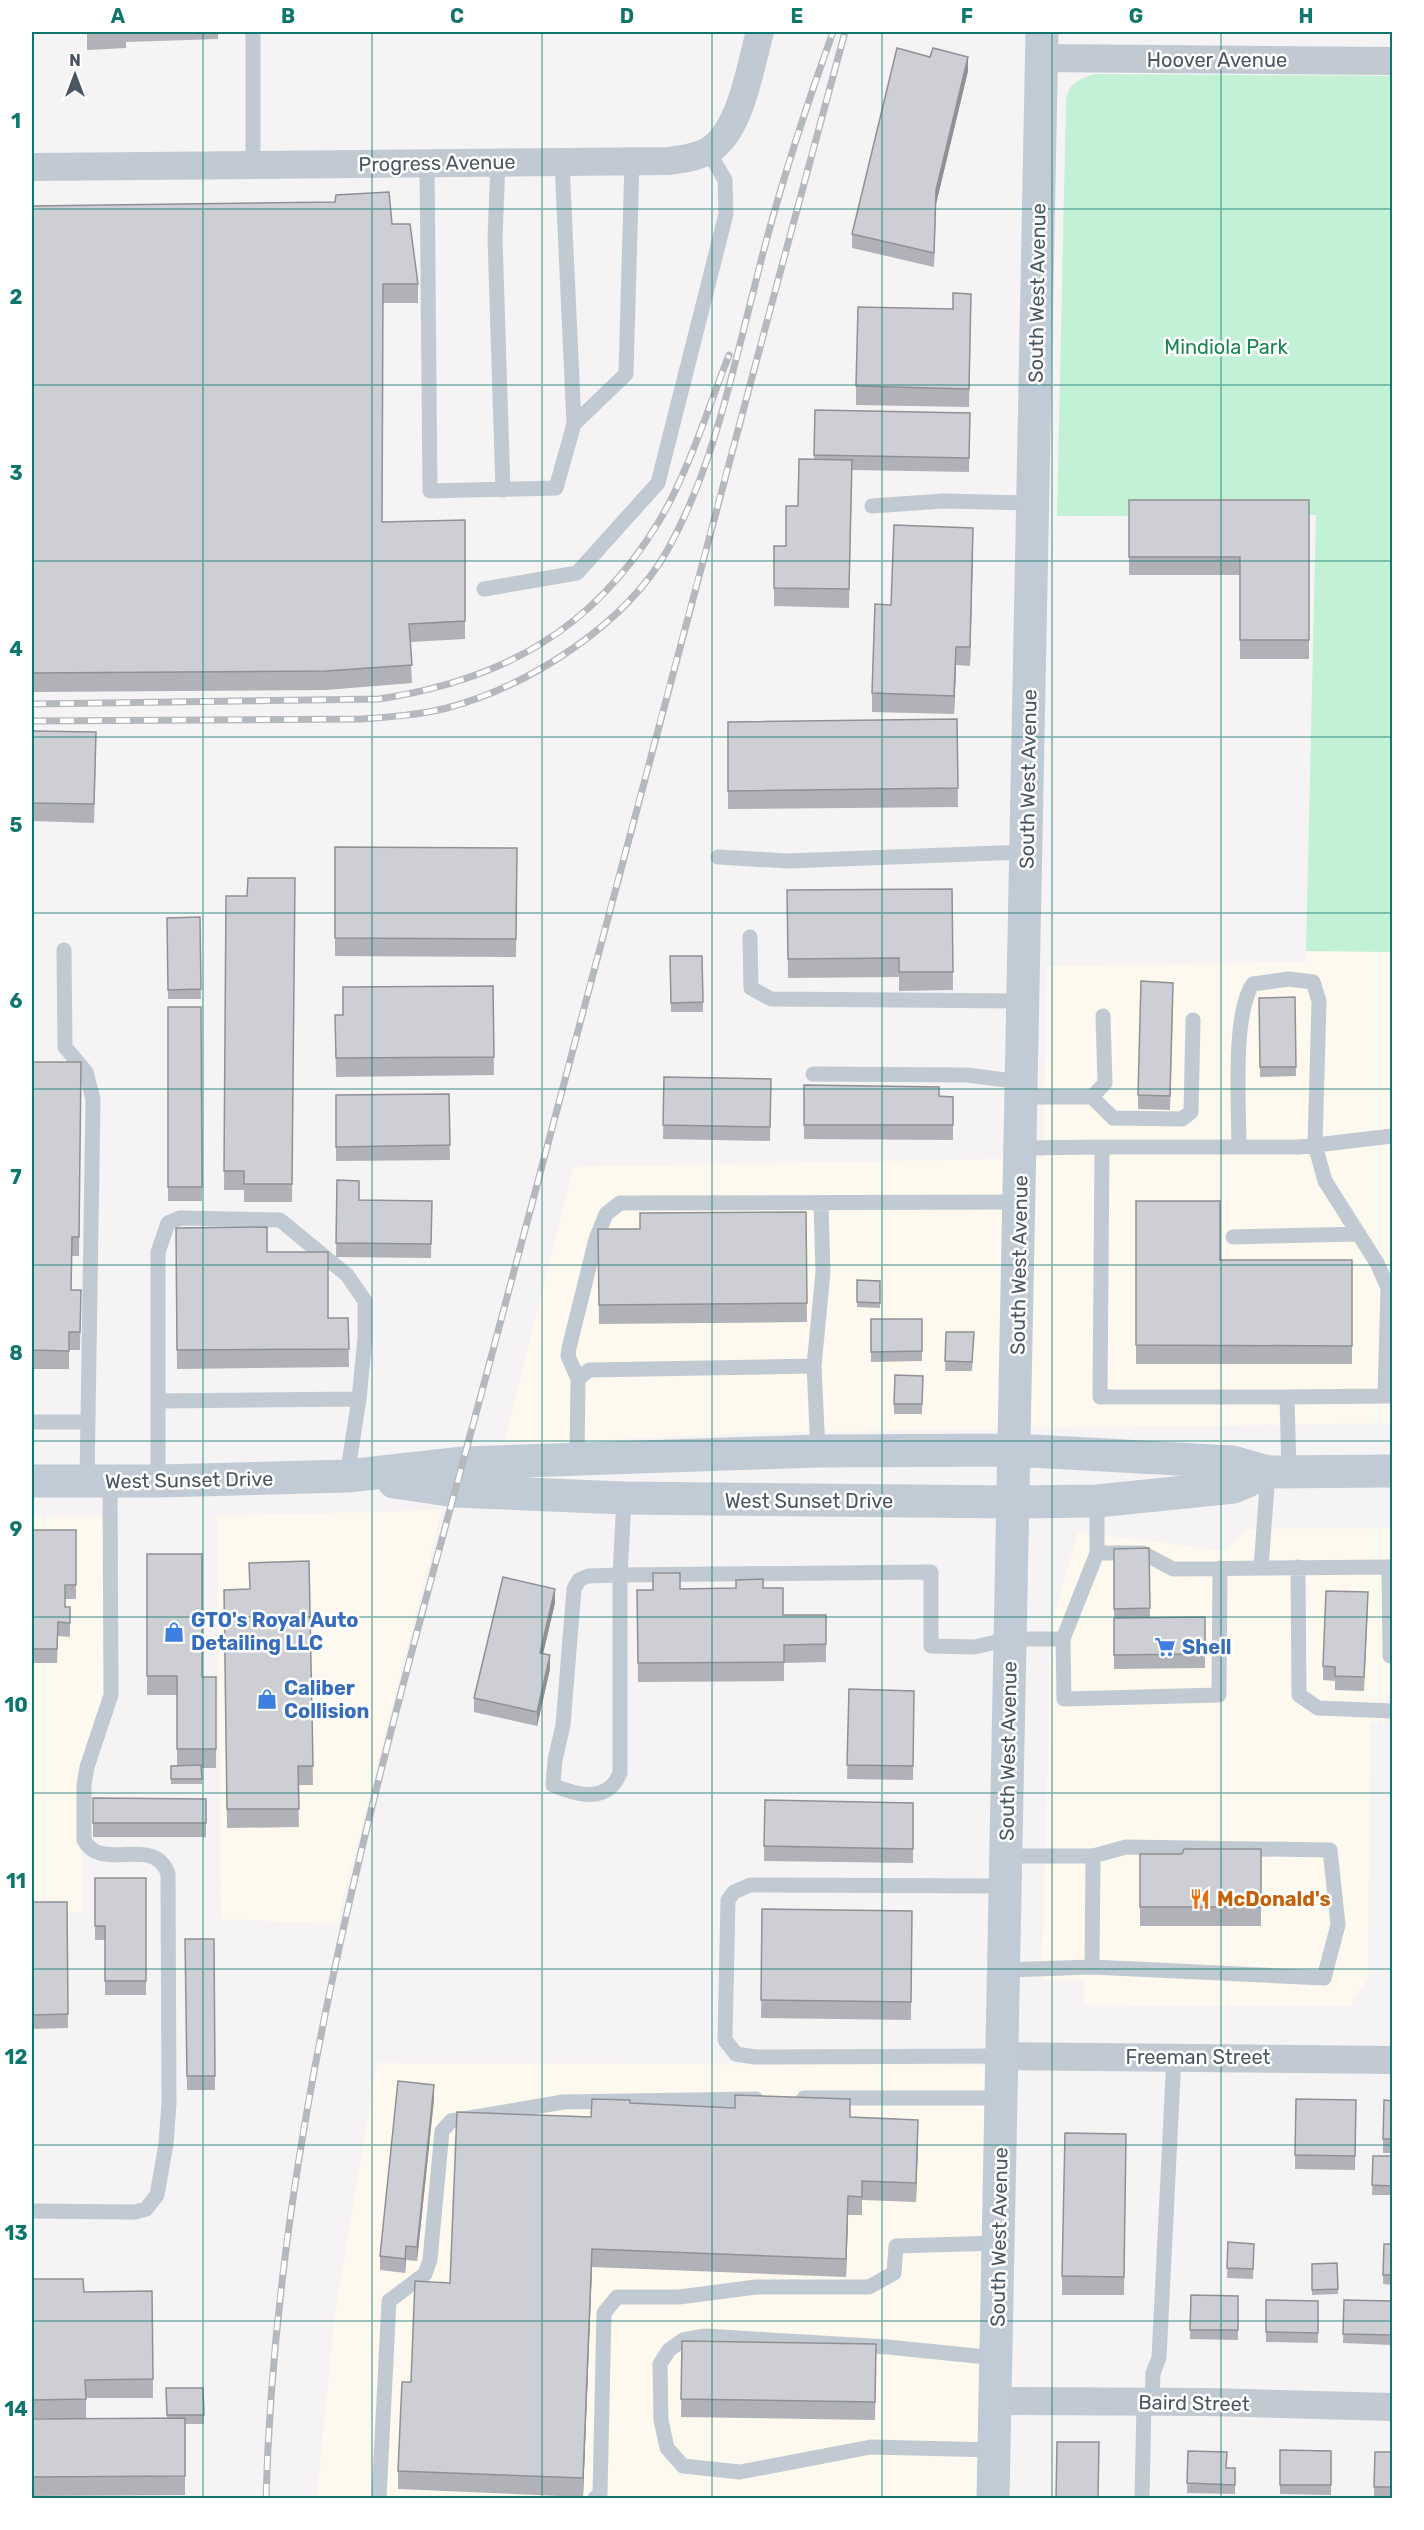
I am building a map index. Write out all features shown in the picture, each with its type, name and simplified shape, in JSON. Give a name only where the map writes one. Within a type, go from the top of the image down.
[{"type":"street","points":[[708,151],[723,139],[735,118],[760,32]]},
{"type":"street","name":"Hoover Avenue","points":[[1042,45],[1392,61]]},
{"type":"street","name":"South West Avenue","points":[[993,2499],[1000,2243],[1012,1502],[1020,1202],[1042,45]]},
{"type":"street","name":"Progress Avenue","points":[[32,167],[669,161],[708,151]]},
{"type":"street","name":"West Sunset Drive","points":[[32,1481],[158,1481],[347,1476],[463,1463],[818,1451],[1014,1450],[1232,1462],[1278,1472],[1392,1471]]},
{"type":"street","name":"West Sunset Drive","points":[[347,1476],[455,1491],[624,1498],[1012,1502],[1097,1501],[1234,1487],[1278,1472]]},
{"type":"street","name":"Freeman Street","points":[[1003,2056],[1392,2060]]},
{"type":"street","name":"Baird Street","points":[[996,2401],[1392,2407]]},
{"type":"lane","points":[[253,32],[254,165]]},
{"type":"lane","points":[[484,589],[577,573],[658,483],[726,213],[725,180],[708,151]]},
{"type":"lane","points":[[574,424],[626,374],[632,161]]},
{"type":"lane","points":[[498,162],[495,238],[503,490]]},
{"type":"lane","points":[[427,163],[430,491],[556,488],[574,424],[562,162]]},
{"type":"lane","points":[[872,506],[943,501],[1033,504]]},
{"type":"lane","points":[[718,857],[788,861],[1027,852]]},
{"type":"lane","points":[[750,938],[751,988],[771,999],[1024,1001]]},
{"type":"lane","points":[[32,2211],[135,2212],[146,2210],[157,2195],[166,2144],[169,2103],[168,1874],[165,1864],[157,1857],[99,1853],[88,1848],[84,1840],[84,1785],[87,1767],[111,1695],[99,1481],[87,1422],[93,1099],[86,1072],[65,1047],[64,950]]},
{"type":"lane","points":[[1102,1147],[1100,1397],[1389,1396],[1388,1288],[1377,1263],[1325,1181],[1315,1145],[1319,1001],[1313,982],[1289,979],[1253,984],[1246,993],[1240,1045],[1239,1147]]},
{"type":"lane","points":[[1092,1097],[1105,1083],[1103,1016]]},
{"type":"lane","points":[[813,1074],[967,1075],[1022,1090],[1092,1097],[1113,1118],[1182,1119],[1191,1112],[1193,1020]]},
{"type":"lane","points":[[1021,1148],[1315,1145],[1392,1136]]},
{"type":"lane","points":[[577,1459],[578,1379],[568,1356],[596,1239],[606,1214],[620,1203],[1020,1202]]},
{"type":"lane","points":[[818,1451],[814,1366],[823,1272],[821,1204]]},
{"type":"lane","points":[[158,1481],[158,1252],[168,1222],[180,1218],[280,1220],[347,1275],[365,1301],[365,1338],[359,1399],[347,1476]]},
{"type":"lane","points":[[1233,1237],[1359,1234]]},
{"type":"lane","points":[[578,1379],[590,1370],[814,1366]]},
{"type":"lane","points":[[1262,1568],[1278,1472],[1287,1397]]},
{"type":"lane","points":[[158,1401],[359,1399]]},
{"type":"lane","points":[[32,1422],[87,1422]]},
{"type":"lane","points":[[624,1498],[620,1575],[620,1773],[615,1785],[605,1792],[574,1794],[553,1785],[555,1760],[563,1725],[574,1589],[579,1580],[588,1576],[620,1575],[931,1572],[931,1646],[974,1647],[1010,1639],[1063,1639]]},
{"type":"lane","points":[[1097,1501],[1097,1553],[1063,1639],[1065,1699],[1219,1695],[1220,1568]]},
{"type":"lane","points":[[1097,1553],[1143,1553],[1173,1569],[1391,1566],[1390,1656],[1392,1656]]},
{"type":"lane","points":[[1298,1567],[1299,1695],[1318,1708],[1392,1711]]},
{"type":"lane","points":[[1003,2056],[755,2057],[736,2054],[725,2040],[729,1900],[734,1892],[750,1885],[1006,1871],[1093,1856],[1126,1847],[1330,1850],[1338,1925],[1324,1978],[1092,1967],[1005,1970]]},
{"type":"lane","points":[[1092,1967],[1093,1856]]},
{"type":"lane","points":[[1143,2499],[1148,2402],[1153,2373],[1159,2358],[1174,2056]]},
{"type":"lane","points":[[379,2499],[389,2301],[425,2274],[430,2260],[442,2131],[451,2121],[563,2102],[771,2098]]},
{"type":"lane","points":[[794,2098],[1002,2098]]},
{"type":"lane","points":[[596,2499],[600,2494],[604,2313],[617,2297],[679,2297],[756,2287],[869,2287],[894,2273],[896,2246],[1000,2243]]},
{"type":"lane","points":[[995,2450],[870,2447],[740,2472],[683,2466],[667,2448],[661,2420],[660,2364],[669,2350],[683,2340],[705,2336],[888,2347],[996,2358]]},
{"type":"shaded area","points":[[1306,951],[1392,952],[1392,1423],[743,1433],[553,1443],[504,1442],[574,1167],[1043,1158],[1047,966],[1306,962]]},
{"type":"shaded area","points":[[442,1510],[337,1924],[221,1919],[217,1516]]},
{"type":"shaded area","points":[[106,1516],[108,1697],[83,1768],[82,1912],[32,1912],[32,1517]]},
{"type":"shaded area","points":[[1392,1528],[1392,1693],[1386,1694],[1384,1723],[1370,1723],[1368,1979],[1350,2006],[1085,2005],[1084,1981],[1042,1980],[1051,1626],[1078,1532],[1226,1551],[1246,1529]]},
{"type":"shaded area","points":[[377,2063],[999,2065],[992,2498],[317,2498],[334,2321]]},
{"type":"green space","name":"Mindiola Park","points":[[1095,74],[1392,76],[1392,952],[1306,951],[1316,515],[1057,516],[1066,101],[1069,90],[1075,83]]},
{"type":"building","points":[[897,48],[930,57],[933,48],[968,57],[936,190],[934,253],[852,234]]},
{"type":"building","points":[[389,192],[392,224],[410,224],[418,284],[383,284],[382,522],[465,520],[465,621],[409,624],[412,665],[326,671],[32,673],[32,206],[335,202],[336,195]]},
{"type":"building","points":[[953,293],[971,294],[969,389],[856,386],[858,307],[953,309]]},
{"type":"building","points":[[815,410],[970,413],[969,458],[814,455]]},
{"type":"building","points":[[799,459],[852,460],[849,589],[774,588],[774,546],[786,546],[786,506],[798,506]]},
{"type":"building","points":[[1129,500],[1309,500],[1309,640],[1240,640],[1240,557],[1129,557]]},
{"type":"building","points":[[894,525],[973,528],[970,647],[956,647],[954,696],[872,693],[875,604],[891,605]]},
{"type":"building","points":[[957,719],[958,788],[728,791],[728,722]]},
{"type":"building","points":[[32,731],[96,732],[94,804],[32,803]]},
{"type":"building","points":[[335,847],[517,848],[516,939],[335,938]]},
{"type":"building","points":[[248,878],[295,878],[292,1184],[244,1184],[244,1171],[224,1171],[226,896],[247,896]]},
{"type":"building","points":[[952,889],[953,972],[899,972],[899,958],[788,959],[787,890]]},
{"type":"building","points":[[200,917],[201,989],[168,990],[167,918]]},
{"type":"building","points":[[670,956],[702,956],[703,1002],[671,1003]]},
{"type":"building","points":[[1141,981],[1173,983],[1170,1096],[1138,1095]]},
{"type":"building","points":[[493,986],[494,1057],[336,1058],[335,1015],[343,1015],[343,987]]},
{"type":"building","points":[[1295,997],[1296,1067],[1260,1067],[1259,998]]},
{"type":"building","points":[[168,1007],[201,1007],[202,1187],[168,1187]]},
{"type":"building","points":[[33,1062],[81,1062],[79,1237],[72,1237],[71,1290],[81,1290],[80,1332],[69,1332],[69,1351],[32,1350]]},
{"type":"building","points":[[664,1077],[771,1079],[770,1127],[663,1125]]},
{"type":"building","points":[[804,1085],[939,1087],[939,1096],[953,1097],[953,1125],[804,1125]]},
{"type":"building","points":[[449,1094],[450,1145],[336,1147],[336,1095]]},
{"type":"building","points":[[337,1180],[359,1181],[359,1200],[432,1201],[431,1244],[336,1243]]},
{"type":"building","points":[[1136,1201],[1220,1201],[1220,1260],[1352,1260],[1352,1346],[1136,1345]]},
{"type":"building","points":[[806,1212],[807,1303],[599,1305],[598,1229],[640,1229],[640,1213]]},
{"type":"building","points":[[267,1227],[267,1252],[328,1252],[328,1318],[348,1318],[349,1349],[177,1350],[176,1228]]},
{"type":"building","points":[[857,1280],[880,1281],[880,1303],[857,1302]]},
{"type":"building","points":[[871,1319],[922,1319],[922,1351],[871,1352]]},
{"type":"building","points":[[946,1332],[974,1332],[972,1362],[945,1361]]},
{"type":"building","points":[[895,1375],[923,1376],[922,1404],[894,1404]]},
{"type":"building","points":[[32,1530],[76,1530],[76,1585],[65,1585],[65,1607],[70,1607],[70,1623],[58,1622],[57,1649],[32,1649]]},
{"type":"building","points":[[1149,1548],[1150,1608],[1114,1609],[1114,1549]]},
{"type":"building","points":[[147,1554],[202,1554],[202,1677],[216,1677],[216,1749],[177,1749],[177,1676],[147,1676]]},
{"type":"building","points":[[309,1561],[313,1766],[298,1766],[299,1809],[227,1809],[224,1590],[250,1589],[249,1563]]},
{"type":"building","points":[[653,1573],[680,1573],[680,1589],[736,1588],[736,1580],[763,1579],[763,1588],[783,1588],[783,1615],[826,1615],[826,1644],[784,1645],[784,1662],[638,1663],[637,1590],[653,1590]]},
{"type":"building","points":[[503,1577],[555,1589],[540,1653],[550,1655],[537,1712],[474,1698]]},
{"type":"building","points":[[1326,1591],[1368,1592],[1364,1677],[1335,1676],[1335,1667],[1323,1666]]},
{"type":"building","points":[[1205,1617],[1205,1654],[1114,1655],[1114,1618]]},
{"type":"building","points":[[849,1689],[914,1691],[913,1766],[847,1765]]},
{"type":"building","points":[[201,1765],[202,1779],[171,1779],[171,1766]]},
{"type":"building","points":[[93,1798],[206,1799],[206,1823],[93,1823]]},
{"type":"building","points":[[765,1800],[913,1803],[913,1849],[764,1846]]},
{"type":"building","name":"McDonald's","points":[[1184,1849],[1261,1849],[1261,1907],[1140,1907],[1140,1854],[1182,1854]]},
{"type":"building","points":[[95,1878],[146,1878],[146,1981],[105,1981],[105,1926],[95,1926]]},
{"type":"building","points":[[32,1902],[67,1902],[68,2014],[32,2015]]},
{"type":"building","points":[[762,1909],[912,1911],[911,2002],[761,2000]]},
{"type":"building","points":[[185,1939],[214,1939],[215,2076],[187,2076]]},
{"type":"building","points":[[398,2081],[434,2085],[417,2247],[406,2246],[405,2259],[380,2256]]},
{"type":"building","points":[[735,2095],[850,2099],[850,2117],[918,2120],[916,2183],[862,2181],[862,2197],[848,2196],[846,2259],[592,2249],[583,2478],[398,2471],[402,2382],[411,2382],[415,2281],[450,2283],[457,2112],[591,2117],[592,2099],[735,2108]]},
{"type":"building","points":[[1296,2099],[1356,2100],[1355,2156],[1295,2155]]},
{"type":"building","points":[[1384,2100],[1392,2101],[1392,2139],[1383,2139]]},
{"type":"building","points":[[1065,2133],[1126,2134],[1124,2277],[1062,2276]]},
{"type":"building","points":[[1373,2156],[1392,2156],[1392,2186],[1372,2185]]},
{"type":"building","points":[[1228,2242],[1254,2244],[1253,2269],[1227,2268]]},
{"type":"building","points":[[1384,2244],[1392,2244],[1392,2275],[1383,2275]]},
{"type":"building","points":[[1337,2263],[1338,2289],[1312,2290],[1312,2264]]},
{"type":"building","points":[[32,2279],[83,2279],[84,2292],[152,2291],[153,2379],[85,2380],[86,2399],[32,2400]]},
{"type":"building","points":[[1191,2295],[1238,2296],[1238,2330],[1190,2330]]},
{"type":"building","points":[[1266,2300],[1318,2301],[1318,2333],[1266,2332]]},
{"type":"building","points":[[1344,2300],[1392,2301],[1392,2335],[1343,2334]]},
{"type":"building","points":[[682,2341],[876,2344],[875,2402],[681,2399]]},
{"type":"building","points":[[166,2388],[203,2388],[204,2415],[167,2415]]},
{"type":"building","points":[[185,2418],[185,2476],[32,2477],[32,2419]]},
{"type":"building","points":[[1057,2442],[1099,2442],[1098,2499],[1056,2499]]},
{"type":"building","points":[[1280,2450],[1331,2451],[1331,2485],[1280,2485]]},
{"type":"building","points":[[1188,2451],[1227,2452],[1226,2468],[1235,2468],[1235,2485],[1187,2483]]},
{"type":"building","points":[[1375,2452],[1392,2452],[1392,2487],[1374,2487]]},
{"type":"building","points":[[1328,2497],[1358,2498],[1358,2499],[1328,2499]]},
{"type":"railway","points":[[32,721],[361,719],[426,712],[447,708],[510,685],[572,649],[601,627],[650,577],[668,549],[697,486],[720,420],[781,189],[833,32]]},
{"type":"railway","points":[[266,2498],[275,2351],[292,2205],[316,2061],[346,1918],[416,1634],[845,32]]},
{"type":"railway","points":[[32,704],[379,699],[465,679],[504,663],[540,644],[573,621],[604,593],[632,561],[658,523],[679,483],[729,355]]},
{"type":"place","name":"GTO's Royal Auto Detailing LLC","points":[[174,1632]]},
{"type":"place","name":"Shell","points":[[1165,1647]]},
{"type":"place","name":"Caliber Collision","points":[[267,1699]]},
{"type":"place","name":"McDonald's","points":[[1200,1899]]}]
